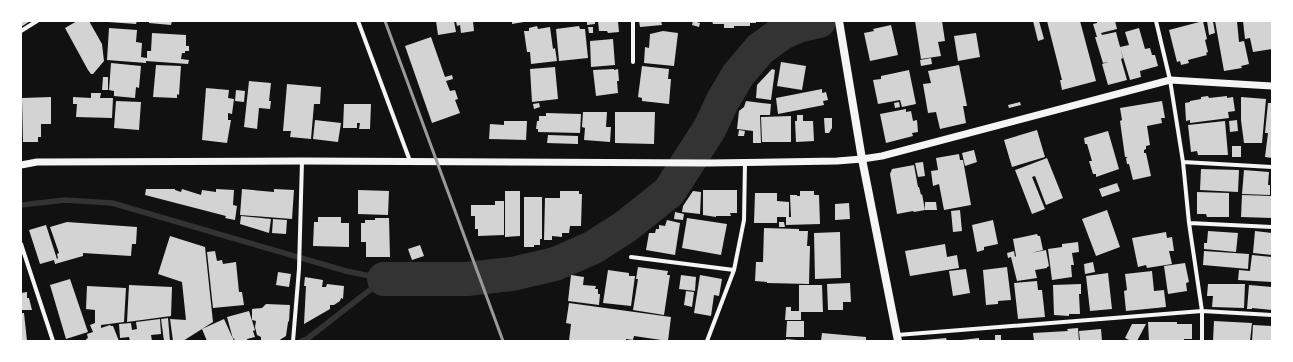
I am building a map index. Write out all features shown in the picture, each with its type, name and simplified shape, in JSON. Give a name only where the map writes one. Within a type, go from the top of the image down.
[{"type":"main road","points":[[840,24],[862,159],[898,338]]},
{"type":"street","points":[[21,31],[37,21]]},
{"type":"street","points":[[358,21],[410,161]]},
{"type":"street","points":[[633,21],[633,62]]},
{"type":"street","points":[[1156,21],[1170,80],[1183,162],[1189,223],[1202,310],[1202,341]]},
{"type":"street","points":[[21,165],[37,162],[837,161],[862,159],[889,154],[1170,80],[1272,86]]},
{"type":"street","points":[[293,341],[299,269],[302,161]]},
{"type":"street","points":[[707,341],[734,270],[744,220],[745,162]]},
{"type":"street","points":[[1183,162],[1272,167]]},
{"type":"street","points":[[1189,223],[1272,227]]},
{"type":"street","points":[[21,244],[54,341]]},
{"type":"street","points":[[631,256],[734,270]]},
{"type":"street","points":[[898,338],[1202,310],[1272,315]]},
{"type":"building","points":[[21,21],[30,21],[21,27]]},
{"type":"building","points":[[77,21],[89,21],[102,44],[104,61],[93,74],[91,74],[88,70],[65,28]]},
{"type":"building","points":[[108,21],[137,21],[136,24]]},
{"type":"building","points":[[149,21],[172,21],[171,25],[149,23]]},
{"type":"building","points":[[436,21],[454,21],[456,32],[438,35]]},
{"type":"building","points":[[456,21],[473,21],[474,31],[461,33],[460,25],[457,26]]},
{"type":"building","points":[[512,21],[523,21],[524,22],[512,24]]},
{"type":"building","points":[[587,21],[595,21],[595,24],[587,25]]},
{"type":"building","points":[[598,21],[618,21],[619,32],[608,33],[607,31],[599,31]]},
{"type":"building","points":[[639,21],[661,21],[662,25],[640,27]]},
{"type":"building","points":[[693,21],[700,23],[699,27],[692,25]]},
{"type":"building","points":[[712,21],[756,21],[756,23],[750,23],[750,26],[734,26],[734,28],[724,28],[724,24],[713,24]]},
{"type":"building","points":[[915,21],[942,21],[945,41],[938,42],[941,56],[921,59]]},
{"type":"building","points":[[1033,21],[1039,21],[1044,39],[1038,41]]},
{"type":"building","points":[[1047,21],[1080,21],[1096,81],[1062,90],[1060,80],[1062,80]]},
{"type":"building","points":[[1097,21],[1115,21],[1117,29],[1101,33],[1102,35],[1116,32],[1127,80],[1108,85],[1102,64],[1108,62],[1103,63],[1095,37],[1097,37],[1093,24],[1097,23]]},
{"type":"building","points":[[1203,21],[1207,39],[1205,40],[1208,52],[1206,53],[1207,55],[1188,60],[1189,63],[1181,65],[1180,61],[1177,62],[1169,30]]},
{"type":"building","points":[[1207,21],[1213,21],[1215,33],[1209,35]]},
{"type":"building","points":[[1215,21],[1237,21],[1239,42],[1244,41],[1249,64],[1241,66],[1242,68],[1224,71]]},
{"type":"building","points":[[1243,21],[1272,21],[1272,49],[1253,52],[1250,38],[1245,39]]},
{"type":"building","points":[[891,25],[898,55],[870,61],[864,33],[874,31],[873,29]]},
{"type":"building","points":[[537,26],[538,29],[550,27],[553,49],[555,48],[557,61],[531,64],[530,52],[527,52],[524,31],[529,31],[529,28]]},
{"type":"building","points":[[579,26],[580,29],[585,29],[588,58],[559,61],[556,29]]},
{"type":"building","points":[[588,27],[593,27],[593,33],[589,33]]},
{"type":"building","points":[[109,28],[137,30],[136,42],[142,43],[141,57],[147,58],[147,51],[151,51],[152,33],[186,35],[186,46],[189,46],[189,51],[182,53],[181,59],[189,60],[188,64],[107,60]]},
{"type":"building","points":[[1139,28],[1145,49],[1150,48],[1152,55],[1155,55],[1158,66],[1140,71],[1141,77],[1130,80],[1120,47],[1129,45],[1125,32]]},
{"type":"building","points":[[663,31],[678,33],[674,66],[644,63],[645,47],[649,48],[650,34]]},
{"type":"building","points":[[976,33],[980,57],[958,61],[954,36]]},
{"type":"building","points":[[431,37],[445,77],[452,75],[453,79],[446,81],[450,91],[455,90],[458,99],[455,100],[460,113],[432,123],[405,46]]},
{"type":"building","points":[[613,39],[615,65],[591,67],[590,41]]},
{"type":"building","points":[[931,58],[932,64],[921,66],[920,60]]},
{"type":"building","points":[[781,62],[806,66],[802,90],[777,86]]},
{"type":"building","points":[[111,63],[141,66],[139,88],[136,87],[135,98],[114,96],[114,91],[109,90]]},
{"type":"building","points":[[156,65],[181,66],[179,95],[177,94],[177,98],[153,97]]},
{"type":"building","points":[[959,65],[967,106],[963,106],[966,123],[940,129],[936,112],[928,113],[923,84],[931,83],[928,71]]},
{"type":"building","points":[[642,66],[669,69],[668,79],[671,79],[669,104],[642,101],[642,98],[638,97]]},
{"type":"building","points":[[555,67],[558,99],[532,102],[530,69]]},
{"type":"building","points":[[618,69],[618,93],[596,96],[593,70]]},
{"type":"building","points":[[772,69],[775,70],[771,100],[756,98],[757,85]]},
{"type":"building","points":[[909,70],[916,104],[902,107],[900,100],[878,104],[873,80],[881,79],[881,76]]},
{"type":"building","points":[[103,77],[108,77],[108,90],[102,90]]},
{"type":"building","points":[[249,81],[271,83],[269,101],[271,101],[270,109],[259,108],[257,129],[244,127]]},
{"type":"building","points":[[287,84],[321,87],[320,104],[314,104],[311,139],[290,137],[291,131],[283,131]]},
{"type":"building","points":[[206,88],[229,90],[228,98],[234,99],[232,114],[228,113],[228,120],[231,120],[227,143],[202,140]]},
{"type":"building","points":[[822,89],[822,93],[826,92],[828,100],[823,101],[824,105],[778,114],[776,98]]},
{"type":"building","points":[[236,90],[245,91],[244,102],[235,101]]},
{"type":"building","points":[[91,93],[101,93],[100,98],[113,98],[112,118],[76,117],[77,104],[73,104],[73,97],[91,98]]},
{"type":"building","points":[[1208,96],[1209,98],[1227,96],[1227,98],[1233,97],[1235,111],[1228,112],[1229,118],[1190,123],[1190,120],[1186,121],[1185,103]]},
{"type":"building","points":[[51,97],[51,124],[41,124],[41,137],[38,137],[38,142],[23,142],[22,98]]},
{"type":"building","points":[[1241,97],[1266,99],[1262,143],[1244,143],[1241,120]]},
{"type":"building","points":[[116,101],[141,102],[139,130],[114,128]]},
{"type":"building","points":[[746,101],[771,104],[770,115],[760,115],[761,143],[753,143],[753,131],[737,129],[739,111],[744,107]]},
{"type":"building","points":[[1162,101],[1165,118],[1161,118],[1162,123],[1147,126],[1150,145],[1146,146],[1144,153],[1146,153],[1151,176],[1133,180],[1129,164],[1127,164],[1126,158],[1128,157],[1125,157],[1120,121],[1122,120],[1120,108]]},
{"type":"building","points":[[899,102],[900,107],[895,108],[894,103]]},
{"type":"building","points":[[1020,102],[1021,105],[1009,108],[1008,105]]},
{"type":"building","points":[[539,103],[540,107],[534,109],[533,104]]},
{"type":"building","points":[[1268,103],[1272,103],[1272,158],[1265,157],[1268,133],[1265,133]]},
{"type":"building","points":[[344,104],[371,104],[370,129],[359,129],[360,123],[357,123],[357,128],[343,128]]},
{"type":"building","points":[[906,109],[906,112],[911,111],[913,121],[917,120],[918,132],[912,133],[913,136],[886,143],[880,114]]},
{"type":"building","points":[[583,112],[607,112],[606,127],[611,127],[610,142],[584,140],[585,128],[582,127]]},
{"type":"building","points":[[615,112],[655,112],[654,144],[615,143]]},
{"type":"building","points":[[546,113],[581,114],[580,133],[538,132],[538,129],[536,129],[539,116],[546,116]]},
{"type":"building","points":[[797,115],[803,115],[803,121],[813,121],[814,141],[796,142],[795,121],[797,121]]},
{"type":"building","points":[[791,116],[791,142],[762,142],[761,117]]},
{"type":"building","points":[[824,118],[832,118],[832,128],[829,133],[825,133]]},
{"type":"building","points":[[315,120],[341,123],[338,142],[313,139]]},
{"type":"building","points":[[1237,120],[1238,131],[1230,132],[1229,121]]},
{"type":"building","points":[[504,121],[527,121],[526,140],[489,139],[490,124],[504,125]]},
{"type":"building","points":[[1225,121],[1228,155],[1198,155],[1197,151],[1191,152],[1188,125]]},
{"type":"building","points":[[739,130],[745,131],[744,136],[738,136]]},
{"type":"building","points":[[1037,130],[1045,157],[1012,167],[1004,140]]},
{"type":"building","points":[[1108,131],[1119,169],[1096,177],[1096,174],[1093,174],[1089,161],[1092,161],[1084,138]]},
{"type":"building","points":[[548,135],[578,136],[578,144],[547,143]]},
{"type":"building","points":[[1232,146],[1241,146],[1241,157],[1232,157]]},
{"type":"building","points":[[974,150],[977,162],[965,166],[962,153]]},
{"type":"building","points":[[959,154],[960,160],[963,160],[971,205],[944,210],[939,184],[933,186],[931,171],[938,170],[936,158]]},
{"type":"building","points":[[1047,158],[1063,198],[1046,205],[1035,176],[1032,177],[1045,209],[1032,214],[1015,170]]},
{"type":"building","points":[[923,162],[925,176],[918,177],[915,163]]},
{"type":"building","points":[[914,165],[918,187],[921,195],[922,194],[925,210],[897,214],[890,174],[892,169]]},
{"type":"building","points":[[1201,169],[1239,170],[1238,192],[1200,190]]},
{"type":"building","points":[[1244,170],[1269,172],[1268,185],[1270,185],[1270,195],[1242,194]]},
{"type":"building","points":[[1117,183],[1120,191],[1102,197],[1099,189]]},
{"type":"building","points":[[146,189],[175,189],[181,192],[182,189],[201,195],[202,190],[216,192],[216,189],[234,190],[233,205],[237,206],[235,220],[225,218],[226,216],[145,195]]},
{"type":"building","points":[[242,189],[274,192],[274,189],[294,190],[292,219],[240,215]]},
{"type":"building","points":[[358,190],[389,191],[388,215],[358,214]]},
{"type":"building","points":[[703,190],[737,190],[737,213],[730,213],[731,216],[716,217],[703,215]]},
{"type":"building","points":[[505,191],[520,191],[520,236],[505,237]]},
{"type":"building","points":[[560,191],[579,191],[579,194],[582,194],[581,226],[570,226],[569,233],[562,233],[562,237],[552,236],[552,240],[544,240],[545,198],[560,198]]},
{"type":"building","points":[[693,191],[701,192],[700,214],[682,212],[683,206]]},
{"type":"building","points":[[800,191],[814,191],[814,195],[819,195],[820,224],[786,225],[786,217],[791,217],[790,195],[800,196]]},
{"type":"building","points":[[1197,192],[1229,193],[1229,217],[1207,217],[1206,214],[1197,214]]},
{"type":"building","points":[[755,193],[777,193],[777,201],[789,202],[789,217],[777,217],[777,223],[754,223]]},
{"type":"building","points":[[1242,195],[1272,196],[1272,218],[1241,217]]},
{"type":"building","points":[[524,197],[542,197],[542,239],[540,239],[540,245],[534,245],[534,247],[524,247]]},
{"type":"building","points":[[495,201],[504,201],[504,235],[478,236],[478,229],[475,229],[475,216],[471,216],[471,205],[495,205]]},
{"type":"building","points":[[925,202],[936,202],[937,210],[925,210]]},
{"type":"building","points":[[849,203],[850,219],[835,220],[835,204]]},
{"type":"building","points":[[960,210],[962,231],[953,232],[951,211]]},
{"type":"building","points":[[1107,210],[1120,247],[1096,256],[1082,219]]},
{"type":"building","points":[[675,212],[684,214],[683,220],[674,219]]},
{"type":"building","points":[[241,216],[271,219],[269,233],[240,224]]},
{"type":"building","points":[[318,217],[341,217],[341,223],[349,223],[349,247],[313,246],[314,222],[318,222]]},
{"type":"building","points":[[375,218],[389,218],[390,257],[366,257],[366,242],[361,242],[361,223],[365,223],[365,220],[375,220]]},
{"type":"building","points":[[687,218],[727,224],[721,255],[682,248]]},
{"type":"building","points":[[273,219],[287,220],[286,234],[272,233]]},
{"type":"building","points":[[667,220],[680,223],[675,255],[646,250],[649,233],[655,233],[656,229],[659,229],[659,225],[665,226]]},
{"type":"building","points":[[993,220],[998,244],[984,247],[984,250],[977,252],[972,225]]},
{"type":"building","points":[[67,222],[137,227],[136,244],[132,244],[131,256],[83,253],[83,256],[55,264],[54,260],[40,264],[29,230],[46,225],[57,259],[57,254],[59,253],[50,227]]},
{"type":"building","points":[[779,222],[784,222],[785,227],[779,227]]},
{"type":"building","points":[[764,228],[799,229],[799,231],[808,231],[807,246],[810,246],[809,284],[767,283],[755,281],[756,262],[763,262]]},
{"type":"building","points":[[1208,231],[1238,233],[1236,252],[1204,249],[1204,243],[1207,243]]},
{"type":"building","points":[[1255,231],[1272,233],[1272,255],[1253,253]]},
{"type":"building","points":[[840,232],[841,278],[815,279],[814,233]]},
{"type":"building","points":[[1166,232],[1167,238],[1172,237],[1174,251],[1169,251],[1172,264],[1147,268],[1146,265],[1138,267],[1132,238]]},
{"type":"building","points":[[1037,234],[1040,236],[1043,250],[1031,253],[1046,250],[1049,266],[1047,268],[1035,270],[1037,278],[1017,281],[1011,257],[1008,258],[1007,253],[1014,251],[1015,257],[1016,256],[1013,239]]},
{"type":"building","points":[[170,236],[205,247],[213,322],[183,341],[173,341],[170,319],[186,320],[182,282],[158,274]]},
{"type":"building","points":[[1078,242],[1079,252],[1072,253],[1074,265],[1071,265],[1072,277],[1052,280],[1048,249],[1062,247],[1062,244]]},
{"type":"building","points":[[945,244],[947,257],[957,255],[959,268],[910,276],[905,251]]},
{"type":"building","points":[[420,245],[424,256],[412,260],[408,249]]},
{"type":"building","points":[[215,251],[217,261],[222,260],[223,264],[236,262],[239,292],[242,292],[244,305],[213,308],[207,252]]},
{"type":"building","points":[[1204,251],[1249,254],[1248,269],[1203,265]]},
{"type":"building","points":[[1252,255],[1272,257],[1272,282],[1238,280],[1239,270],[1250,271]]},
{"type":"building","points":[[1093,262],[1095,272],[1085,274],[1084,264]]},
{"type":"building","points":[[1185,263],[1189,282],[1186,283],[1187,291],[1168,294],[1164,266]]},
{"type":"building","points":[[638,267],[668,271],[667,275],[670,275],[664,315],[633,310],[638,279],[636,279]]},
{"type":"building","points":[[1007,267],[1011,300],[998,301],[998,304],[986,305],[983,270]]},
{"type":"building","points":[[966,269],[970,293],[953,296],[949,271]]},
{"type":"building","points":[[608,270],[629,273],[629,276],[635,276],[631,306],[603,303]]},
{"type":"building","points":[[1152,271],[1154,291],[1164,290],[1166,307],[1126,311],[1124,291],[1127,290],[1125,274]]},
{"type":"building","points":[[278,272],[291,274],[289,287],[276,285]]},
{"type":"building","points":[[1108,273],[1112,309],[1090,311],[1086,276]]},
{"type":"building","points":[[571,275],[584,277],[583,285],[596,286],[595,289],[598,289],[598,294],[600,294],[599,305],[568,301]]},
{"type":"building","points":[[681,275],[696,277],[695,291],[679,289]]},
{"type":"building","points":[[700,275],[722,279],[719,296],[714,295],[711,316],[694,313]]},
{"type":"building","points":[[305,277],[323,280],[322,287],[326,287],[327,284],[344,286],[343,299],[341,298],[340,301],[334,305],[330,305],[330,309],[304,324],[306,286],[304,286]]},
{"type":"building","points":[[70,279],[88,332],[66,339],[50,285]]},
{"type":"building","points":[[1037,281],[1038,290],[1042,290],[1045,317],[1018,319],[1014,283]]},
{"type":"building","points":[[850,283],[851,302],[843,302],[843,310],[828,310],[827,284]]},
{"type":"building","points":[[1081,284],[1081,294],[1079,294],[1080,314],[1069,314],[1069,316],[1054,315],[1053,285]]},
{"type":"building","points":[[1208,284],[1245,284],[1244,308],[1212,307],[1213,296],[1207,296]]},
{"type":"building","points":[[129,285],[172,287],[171,316],[127,322]]},
{"type":"building","points":[[799,285],[822,285],[823,312],[801,312],[801,320],[785,320],[786,307],[791,307],[791,311],[799,311]]},
{"type":"building","points":[[1249,285],[1272,287],[1272,310],[1247,309]]},
{"type":"building","points":[[87,286],[126,288],[124,322],[101,325],[101,328],[110,325],[113,326],[119,341],[87,341],[87,334],[93,332],[90,325],[95,323],[95,310],[86,309]]},
{"type":"building","points":[[686,291],[694,292],[692,307],[684,305]]},
{"type":"building","points":[[27,292],[27,298],[29,298],[32,310],[21,310],[21,293]]},
{"type":"building","points":[[569,303],[671,317],[668,341],[634,336],[633,340],[626,339],[626,341],[569,341],[571,324],[566,323]]},
{"type":"building","points":[[266,304],[290,305],[286,336],[278,341],[261,341],[261,337],[257,335],[255,327],[256,321],[252,320],[252,309],[262,308]]},
{"type":"building","points":[[249,311],[255,330],[253,331],[255,337],[247,339],[248,341],[235,341],[234,338],[233,339],[227,317]]},
{"type":"building","points":[[21,313],[24,313],[27,341],[21,341]]},
{"type":"building","points":[[168,318],[170,341],[164,341],[161,319]]},
{"type":"building","points":[[160,319],[161,334],[151,335],[152,341],[130,341],[129,337],[120,338],[119,324],[131,323],[132,330],[137,329],[136,322]]},
{"type":"building","points":[[224,319],[234,341],[207,341],[202,329]]},
{"type":"building","points":[[787,321],[804,321],[804,337],[786,337]]},
{"type":"building","points":[[1214,321],[1252,323],[1250,341],[1213,341]]},
{"type":"building","points":[[1148,322],[1177,322],[1177,324],[1192,324],[1192,339],[1184,339],[1184,341],[1149,341]]},
{"type":"building","points":[[1132,324],[1146,324],[1137,341],[1131,341],[1125,338]]},
{"type":"building","points":[[1253,325],[1272,326],[1272,341],[1252,341]]},
{"type":"building","points":[[1078,328],[1079,341],[1034,341],[1033,333],[1068,331],[1067,329]]},
{"type":"building","points":[[1101,329],[1102,341],[1080,341],[1079,331]]},
{"type":"building","points":[[822,333],[866,337],[866,341],[821,341]]},
{"type":"building","points":[[995,335],[1001,335],[1001,341],[995,341]]},
{"type":"building","points":[[946,338],[947,341],[924,341],[924,340]]},
{"type":"building","points":[[979,338],[979,341],[962,340]]},
{"type":"building","points":[[786,339],[797,340],[797,341],[786,341]]},
{"type":"waterway","points":[[384,279],[467,279],[512,274],[555,264],[592,248],[625,227],[669,192],[710,128],[722,102],[738,75],[760,49],[782,33],[798,26],[819,21]]},
{"type":"waterway","points":[[21,205],[65,200],[112,203],[346,271],[384,279]]},
{"type":"waterway","points":[[301,341],[307,339],[384,279]]},
{"type":"railway","points":[[385,21],[503,341]]}]
